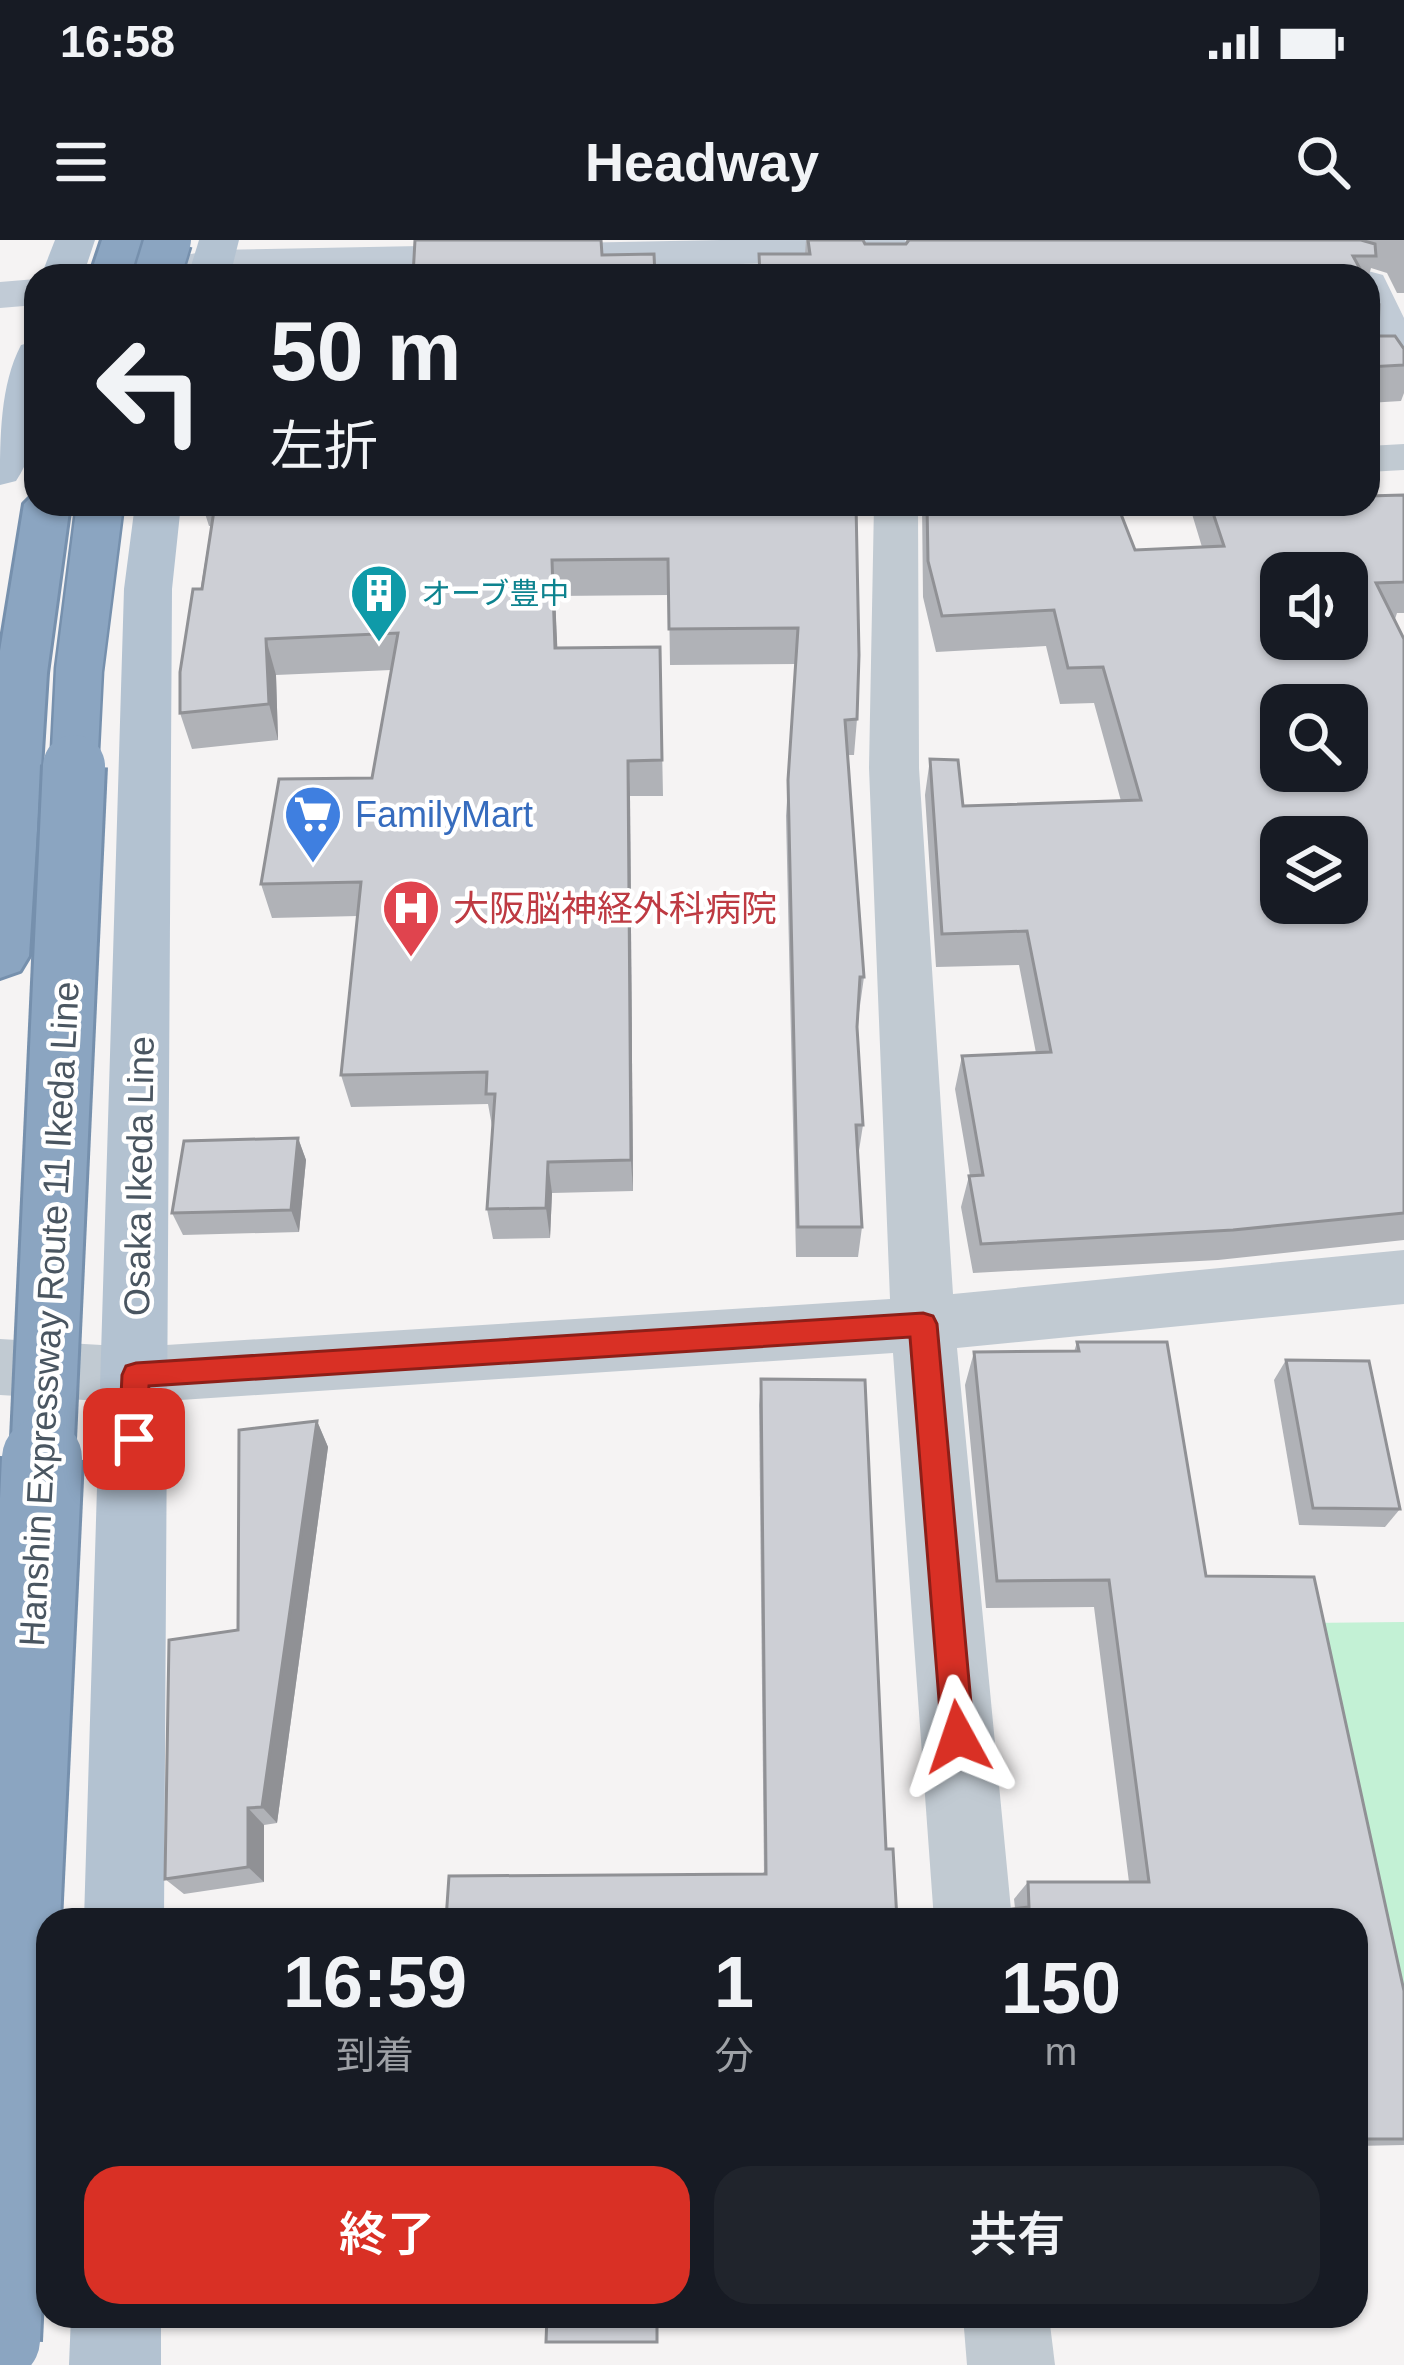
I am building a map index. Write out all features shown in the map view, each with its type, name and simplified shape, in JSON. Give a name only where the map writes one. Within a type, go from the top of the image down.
[{"type":"highway","name":"Hanshin Expressway Route 11 Ikeda Line","points":[[0,956],[22,673],[45,516]]},
{"type":"highway","name":"Hanshin Expressway Route 11 Ikeda Line","points":[[0,2340],[80,670],[99,516]]},
{"type":"main road","points":[[214,259],[880,263],[926,248]]},
{"type":"main road","points":[[1380,328],[1390,360]]},
{"type":"main road","points":[[0,471],[10,404],[24,377]]},
{"type":"main road","name":"Osaka Ikeda Line","points":[[124,1908],[148,589],[157,516]]},
{"type":"main road","points":[[115,2365],[116,2328]]},
{"type":"street","points":[[902,516],[894,768],[923,1324],[972,1908]]},
{"type":"street","points":[[0,1367],[136,1375],[923,1324],[1404,1276]]},
{"type":"street","points":[[1007,2328],[1010,2365]]},
{"type":"green space","points":[[1404,1622],[1404,2103],[1368,1928],[1368,1908],[1364,1908],[1305,1623]]},
{"type":"building","points":[[415,240],[601,240],[602,255],[654,254],[654,264],[414,264]]},
{"type":"building","points":[[808,240],[906,244],[909,240],[1361,240],[1375,244],[1376,256],[1353,256],[1357,264],[759,264],[759,254],[810,254]]},
{"type":"building","points":[[1380,336],[1395,336],[1404,349],[1404,365],[1380,366]]},
{"type":"building","points":[[1404,495],[1404,582],[1376,583],[1404,639],[1404,1213],[1233,1230],[981,1244],[969,1176],[983,1175],[962,1056],[1051,1052],[1027,931],[942,934],[930,759],[958,760],[963,806],[1141,800],[1103,667],[1068,668],[1054,610],[942,616],[928,561],[927,516],[1122,516],[1135,550],[1224,546],[1214,516],[1380,516],[1380,496]]},
{"type":"building","points":[[213,516],[856,516],[857,719],[845,720],[864,977],[860,977],[857,1027],[863,1125],[856,1125],[862,1227],[798,1227],[788,780],[798,628],[669,629],[668,559],[552,560],[555,648],[660,647],[662,760],[628,761],[631,1160],[548,1162],[546,1208],[487,1209],[495,1094],[486,1094],[487,1072],[341,1075],[361,882],[261,884],[279,779],[372,778],[398,633],[266,639],[269,704],[180,713],[180,672],[193,589],[202,589]]},
{"type":"building","points":[[298,1138],[291,1210],[172,1213],[184,1141]]},
{"type":"building","points":[[1077,1342],[1167,1342],[1206,1576],[1314,1577],[1404,1991],[1404,2139],[1368,2139],[1368,1908],[1020,1908],[1029,1907],[1028,1882],[1149,1882],[1109,1580],[997,1581],[974,1352],[1079,1351]]},
{"type":"building","points":[[1286,1360],[1369,1361],[1400,1509],[1313,1508]]},
{"type":"building","points":[[761,1379],[865,1380],[886,1849],[893,1849],[896,1908],[447,1908],[449,1876],[766,1874]]},
{"type":"building","points":[[317,1421],[262,1807],[248,1808],[248,1867],[165,1879],[169,1640],[238,1630],[239,1430]]},
{"type":"building","points":[[547,2328],[657,2328],[657,2342],[546,2342]]},
{"type":"place","name":"オーブ豊中","points":[[379,644]]},
{"type":"place","name":"FamilyMart","points":[[313,865]]},
{"type":"place","name":"大阪脳神経外科病院","points":[[411,959]]},
{"type":"route","points":[[134,1439],[136,1375],[923,1324],[958,1737]]}]
